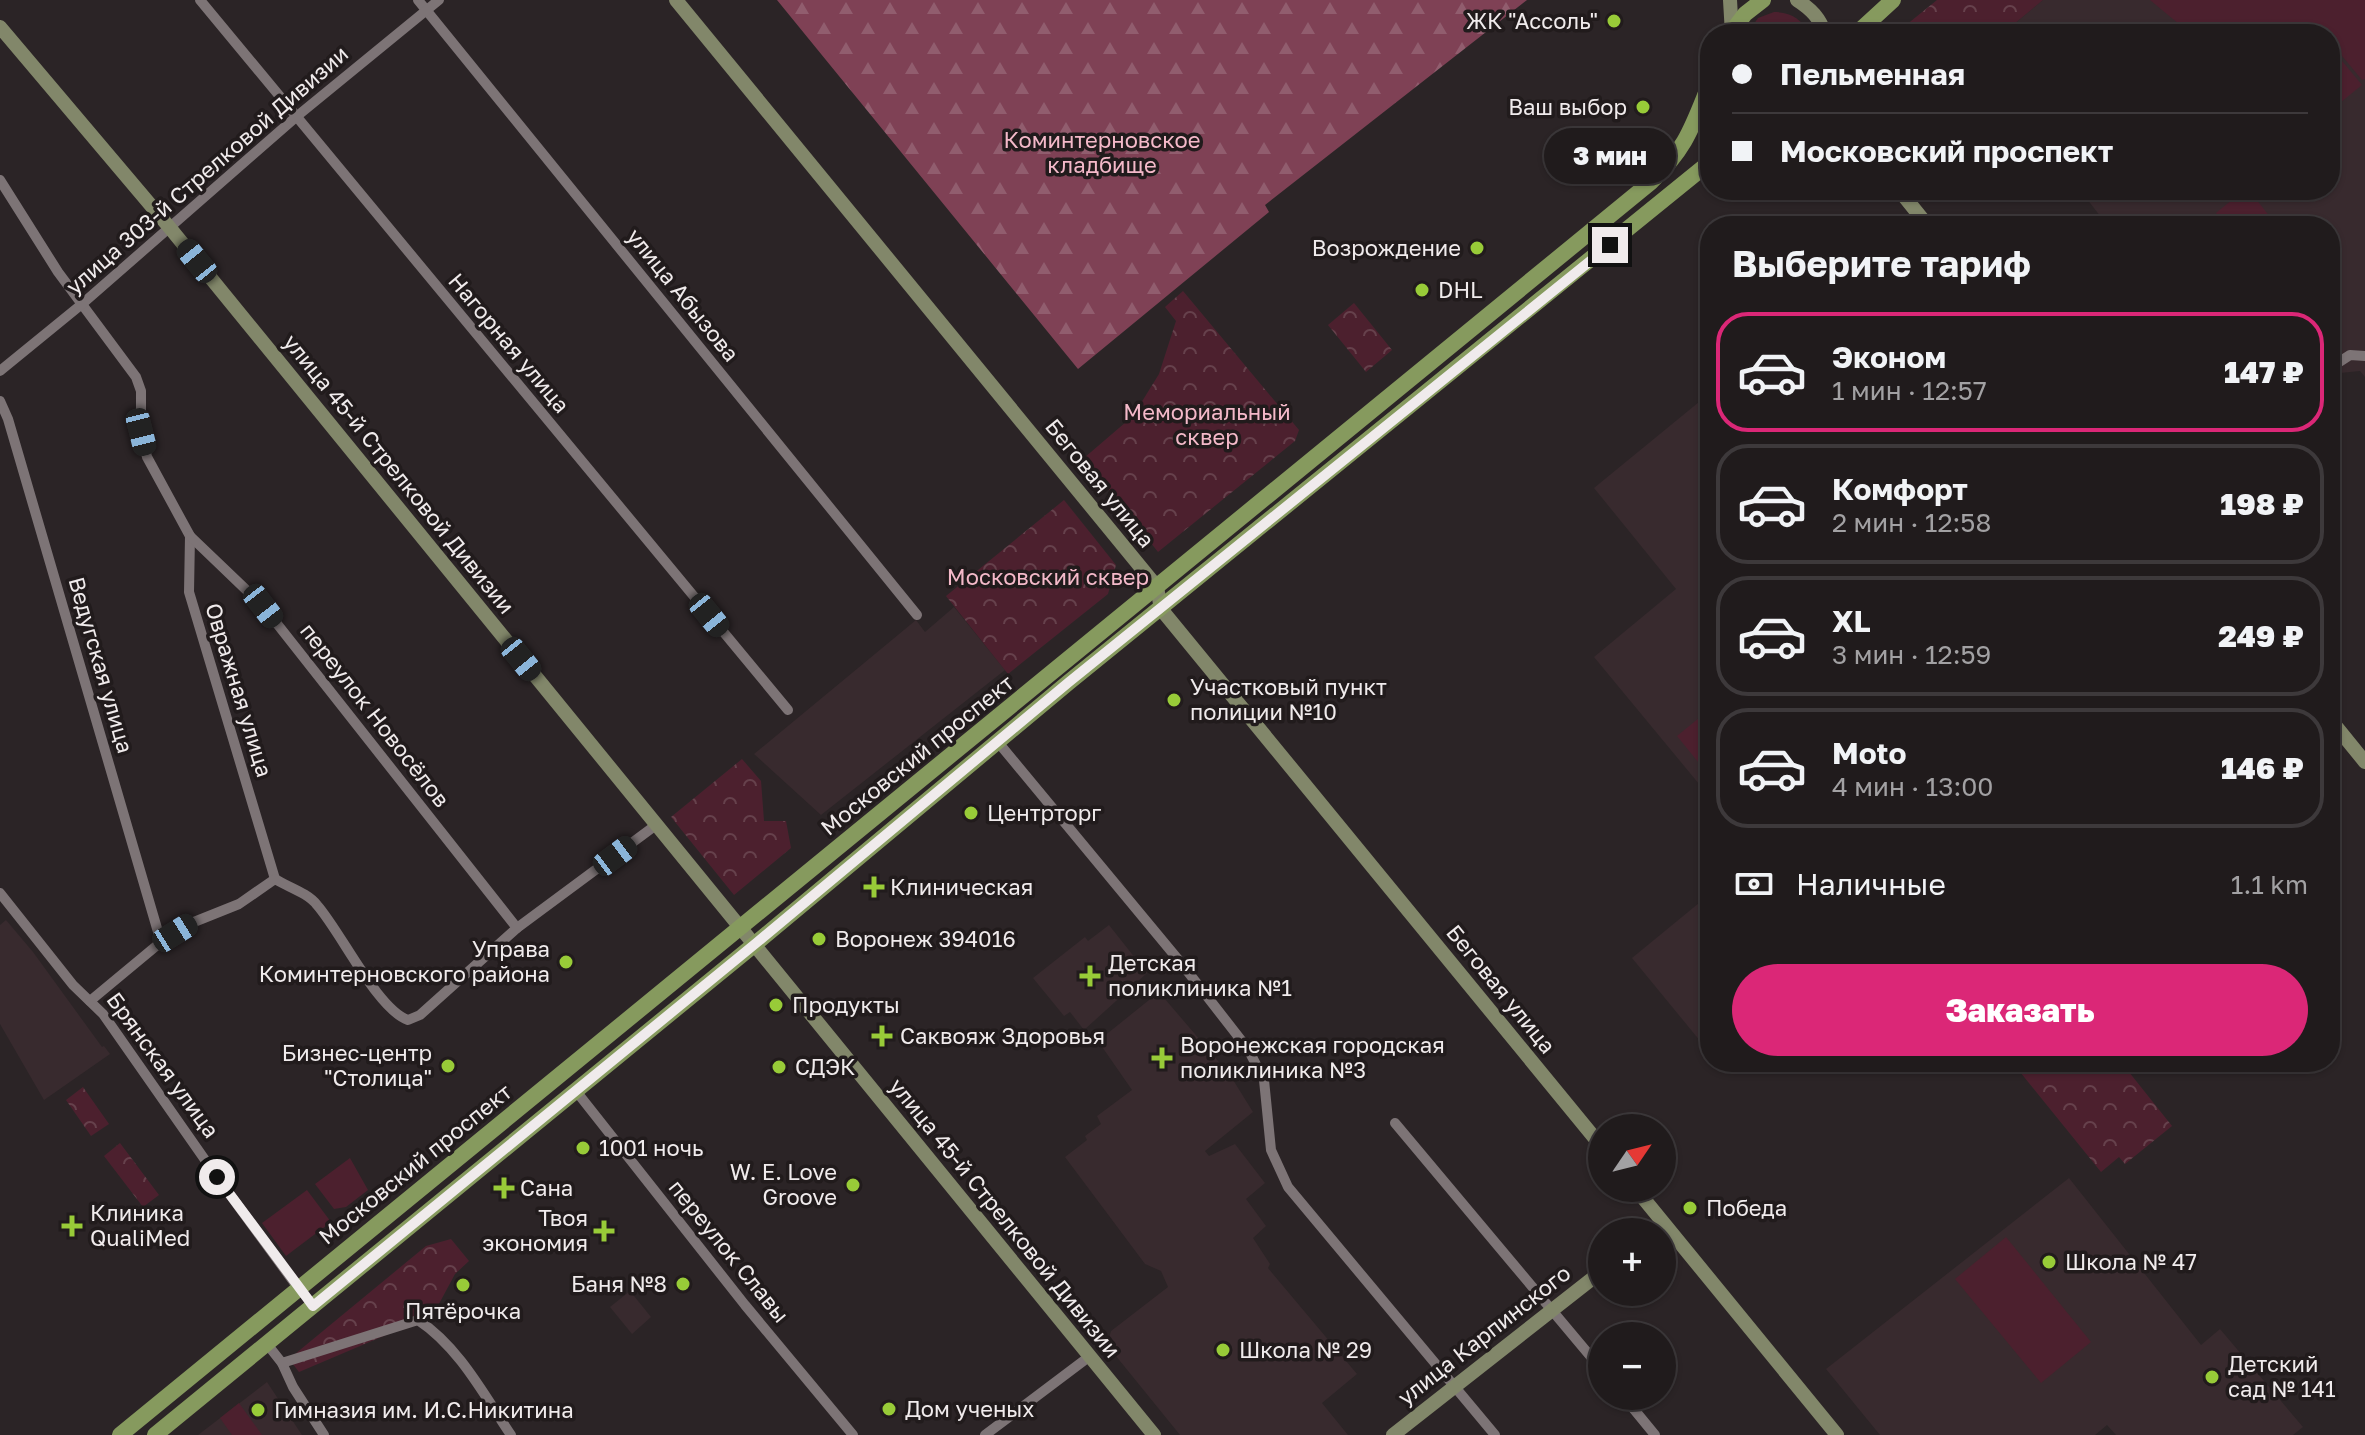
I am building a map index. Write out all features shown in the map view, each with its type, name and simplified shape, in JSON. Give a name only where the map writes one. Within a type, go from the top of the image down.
[{"type":"main road","points":[[1738,24],[1763,0]]},
{"type":"main road","points":[[1867,24],[1893,0]]},
{"type":"main road","name":"Московский проспект","points":[[120,1435],[1651,182],[1674,160],[1685,144],[1700,107]]},
{"type":"main road","name":"Московский проспект","points":[[155,1435],[755,944],[997,741],[1700,170]]},
{"type":"street","name":"Нагорная улица","points":[[200,0],[788,710]]},
{"type":"street","name":"улица Абызова","points":[[418,0],[917,615]]},
{"type":"street","name":"улица 303-й Стрелковой Дивизии","points":[[0,371],[82,304],[296,117],[439,0]]},
{"type":"street","name":"Беговая улица","points":[[676,0],[1157,587],[1161,609],[1588,1130]]},
{"type":"street","points":[[1730,0],[1731,24]]},
{"type":"street","points":[[1797,0],[1816,16],[1820,24]]},
{"type":"street","name":"улица 45-й Стрелковой Дивизии","points":[[0,27],[170,228],[1154,1435]]},
{"type":"street","name":"Овражная улица","points":[[0,180],[58,272],[136,377],[141,391],[141,432],[147,457],[190,536],[189,592],[275,879]]},
{"type":"street","points":[[1907,200],[1920,216]]},
{"type":"street","points":[[2340,362],[2350,355],[2365,356]]},
{"type":"street","name":"Ведугская улица","points":[[0,401],[17,448],[161,942]]},
{"type":"street","name":"переулок Новосёлов","points":[[190,536],[263,606],[517,928]]},
{"type":"street","points":[[2340,731],[2365,762]]},
{"type":"street","points":[[997,741],[1248,1049],[1264,1080],[1271,1150],[1288,1187],[1495,1435]]},
{"type":"street","points":[[90,1001],[161,942],[189,924],[239,904],[275,879],[315,901],[379,994],[399,1017],[408,1020],[420,1015],[517,928],[656,825]]},
{"type":"street","name":"Брянская улица","points":[[0,893],[73,985],[103,1014],[208,1165],[313,1306]]},
{"type":"street","name":"переулок Славы","points":[[576,1091],[745,1305],[853,1435]]},
{"type":"street","points":[[1395,1123],[1588,1353]]},
{"type":"street","points":[[1676,1248],[1837,1435]]},
{"type":"street","name":"улица Карпинского","points":[[1393,1435],[1588,1282]]},
{"type":"street","points":[[282,1363],[418,1320],[432,1329],[468,1371],[511,1435]]},
{"type":"street","points":[[267,1344],[282,1363],[293,1387],[324,1435]]},
{"type":"street","points":[[985,1435],[1090,1356]]},
{"type":"street","points":[[1634,1410],[1655,1435]]},
{"type":"shaded area","points":[[2043,0],[2365,0],[2365,377],[2360,371],[2340,373],[2340,216],[2100,216],[2088,200],[2340,200],[2340,24],[2014,24]]},
{"type":"shaded area","points":[[1700,401],[1700,785],[1594,657],[1676,589],[1594,488]]},
{"type":"shaded area","points":[[954,607],[1005,670],[821,815],[754,754],[916,620],[925,632]]},
{"type":"shaded area","points":[[1700,902],[1700,1041],[1632,958]]},
{"type":"shaded area","points":[[6,920],[110,1054],[44,1100],[0,1024],[0,925]]},
{"type":"shaded area","name":"Детская поликлиника №1","points":[[1109,925],[1147,973],[1084,1030],[1070,1012],[1064,1016],[1033,978],[1085,937],[1088,941]]},
{"type":"shaded area","points":[[1159,992],[1230,1075],[1253,1112],[1205,1151],[1209,1156],[1235,1144],[1265,1183],[1246,1199],[1266,1226],[1253,1238],[1270,1264],[1268,1268],[1357,1374],[1322,1403],[1348,1435],[1180,1435],[1107,1345],[1111,1331],[1168,1287],[1161,1271],[1145,1264],[1065,1157],[1101,1124],[1097,1116],[1132,1090],[1098,1041]]},
{"type":"shaded area","name":"Школа № 47","points":[[2069,1178],[2201,1345],[2220,1329],[2303,1427],[2293,1435],[2116,1435],[2107,1425],[2095,1435],[1880,1435],[1826,1369]]},
{"type":"shaded area","points":[[630,1291],[651,1317],[632,1334],[610,1307]]},
{"type":"shaded area","name":"Гимназия им. И.С.Никитина","points":[[267,1382],[302,1435],[198,1435]]},
{"type":"green space","name":"Коминтерновское кладбище","points":[[777,0],[1527,0],[1265,205],[1269,212],[1078,369]]},
{"type":"green space","points":[[1937,0],[2043,0],[2014,24],[1907,24]]},
{"type":"green space","points":[[2150,0],[2365,0],[2365,79],[2362,80],[2340,53],[2340,24],[2179,24]]},
{"type":"green space","points":[[1774,12],[1786,13],[1803,24],[1754,24],[1758,18]]},
{"type":"green space","points":[[2340,59],[2362,85],[2340,103]]},
{"type":"green space","points":[[2232,200],[2257,200],[2269,216],[2219,216],[2216,213]]},
{"type":"green space","name":"Мемориальный сквер","points":[[1183,291],[1299,430],[1295,441],[1158,552],[1084,458],[1133,416],[1159,374],[1176,321],[1165,307]]},
{"type":"green space","points":[[1354,303],[1392,350],[1366,372],[1328,325]]},
{"type":"green space","name":"Московский сквер","points":[[1064,500],[1116,565],[1108,594],[1008,674],[946,596]]},
{"type":"green space","points":[[1700,717],[1700,764],[1677,736]]},
{"type":"green space","points":[[742,759],[761,781],[764,821],[786,821],[791,848],[734,895],[671,817]]},
{"type":"green space","points":[[2020,1072],[2129,1072],[2172,1126],[2125,1164],[2119,1157],[2101,1172]]},
{"type":"green space","points":[[83,1087],[109,1124],[91,1136],[66,1100]]},
{"type":"green space","points":[[120,1143],[159,1195],[143,1207],[104,1156]]},
{"type":"green space","points":[[350,1158],[368,1190],[346,1207],[334,1209],[315,1184]]},
{"type":"green space","points":[[307,1190],[331,1222],[286,1256],[262,1223]]},
{"type":"green space","points":[[2006,1237],[2091,1342],[2041,1383],[1955,1279]]},
{"type":"green space","points":[[451,1239],[469,1261],[455,1274],[433,1315],[299,1372],[289,1359],[426,1246]]},
{"type":"green space","points":[[239,1403],[262,1435],[232,1435],[220,1418]]},
{"type":"place","name":"ЖК \"Ассоль\"","points":[[1614,21]]},
{"type":"place","name":"Ваш выбор","points":[[1643,107]]},
{"type":"place","name":"Возрождение","points":[[1477,248]]},
{"type":"place","name":"DHL","points":[[1422,290]]},
{"type":"place","name":"Участковый пункт полиции №10","points":[[1174,700]]},
{"type":"place","name":"Центрторг","points":[[971,813]]},
{"type":"place","name":"Клиническая","points":[[874,887]]},
{"type":"place","name":"Воронеж 394016","points":[[819,939]]},
{"type":"place","name":"Управа Коминтерновского района","points":[[566,962]]},
{"type":"place","name":"Детская поликлиника №1","points":[[1090,976]]},
{"type":"place","name":"Продукты","points":[[776,1005]]},
{"type":"place","name":"Саквояж Здоровья","points":[[882,1036]]},
{"type":"place","name":"Воронежская городская поликлиника №3","points":[[1162,1058]]},
{"type":"place","name":"Бизнес-центр \"Столица\"","points":[[448,1066]]},
{"type":"place","name":"СДЭК","points":[[779,1067]]},
{"type":"place","name":"1001 ночь","points":[[583,1148]]},
{"type":"place","name":"W. E. Love Groove","points":[[853,1185]]},
{"type":"place","name":"Сана","points":[[504,1188]]},
{"type":"place","name":"Победа","points":[[1690,1208]]},
{"type":"place","name":"Клиника QualiMed","points":[[72,1226]]},
{"type":"place","name":"Твоя экономия","points":[[604,1231]]},
{"type":"place","name":"Школа № 47","points":[[2049,1262]]},
{"type":"place","name":"Баня №8","points":[[683,1284]]},
{"type":"place","name":"Пятёрочка","points":[[463,1285]]},
{"type":"place","name":"Школа № 29","points":[[1223,1350]]},
{"type":"place","name":"Детский сад № 141","points":[[2212,1377]]},
{"type":"place","name":"Дом ученых","points":[[889,1409]]},
{"type":"place","name":"Гимназия им. И.С.Никитина","points":[[258,1410]]},
{"type":"route","points":[[217,1177],[313,1306],[1069,682],[1610,245]]}]
